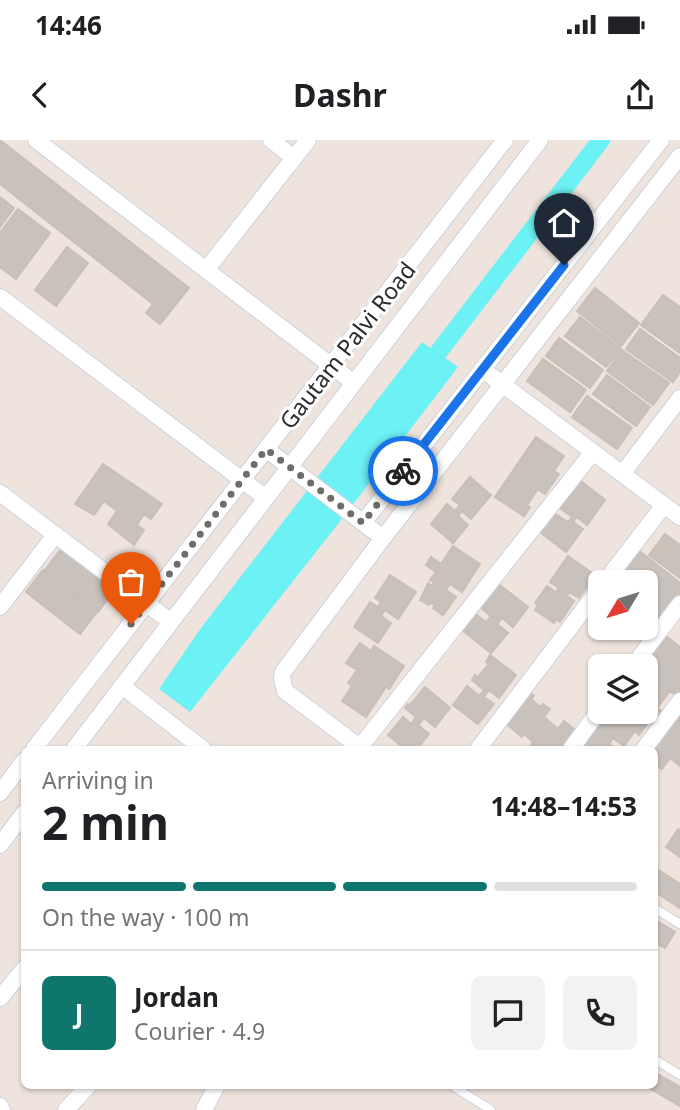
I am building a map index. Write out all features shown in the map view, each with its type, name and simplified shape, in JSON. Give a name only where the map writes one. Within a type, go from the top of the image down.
[{"type":"street","points":[[36,140],[354,383]]},
{"type":"street","points":[[271,140],[294,158]]},
{"type":"street","points":[[206,270],[308,140]]},
{"type":"street","name":"Gautam Palvi Road","points":[[36,746],[505,140]]},
{"type":"street","name":"Gautam Palvi Road","points":[[76,746],[540,140]]},
{"type":"street","points":[[358,519],[482,369],[661,140]]},
{"type":"street","points":[[358,746],[285,691],[283,672],[383,538],[680,156]]},
{"type":"street","points":[[0,297],[266,499]]},
{"type":"street","points":[[482,369],[680,517]]},
{"type":"street","points":[[622,474],[680,398]]},
{"type":"street","points":[[266,449],[383,538]]},
{"type":"street","points":[[363,746],[593,452]]},
{"type":"street","points":[[1,496],[171,622]]},
{"type":"street","points":[[614,570],[663,505]]},
{"type":"street","points":[[0,607],[55,535]]},
{"type":"street","points":[[480,746],[588,604]]},
{"type":"street","points":[[642,654],[680,604]]},
{"type":"street","points":[[122,686],[199,746]]},
{"type":"street","points":[[646,746],[680,701]]},
{"type":"street","points":[[573,746],[589,724]]},
{"type":"street","points":[[0,793],[21,765]]},
{"type":"street","points":[[0,845],[21,817]]},
{"type":"street","points":[[0,998],[21,974]]},
{"type":"street","points":[[66,1110],[85,1089]]},
{"type":"street","points":[[204,1110],[214,1089]]},
{"type":"lane","points":[[658,910],[680,924]]},
{"type":"lane","points":[[658,1061],[680,1075]]},
{"type":"lane","points":[[457,1089],[491,1110]]},
{"type":"water","points":[[422,342],[458,367],[190,712],[159,689],[201,628]]},
{"type":"building","points":[[0,140],[189,288],[160,324],[146,313],[153,304],[0,184]]},
{"type":"building","points":[[0,197],[14,208],[0,227]]},
{"type":"building","points":[[18,209],[50,233],[16,279],[0,267],[0,233]]},
{"type":"building","points":[[67,247],[88,263],[56,306],[35,290]]},
{"type":"building","points":[[595,288],[639,323],[621,346],[577,311]]},
{"type":"building","points":[[663,295],[680,307],[680,353],[641,325]]},
{"type":"building","points":[[580,317],[621,349],[606,367],[565,336]]},
{"type":"building","points":[[640,329],[680,358],[680,372],[673,382],[626,349]]},
{"type":"building","points":[[559,338],[603,370],[590,388],[546,356]]},
{"type":"building","points":[[622,350],[669,383],[653,405],[607,371]]},
{"type":"building","points":[[543,359],[586,390],[570,412],[527,381]]},
{"type":"building","points":[[607,375],[650,407],[636,426],[593,394]]},
{"type":"building","points":[[587,396],[632,428],[617,449],[572,417]]},
{"type":"building","points":[[536,437],[564,456],[554,471],[559,474],[545,494],[538,489],[527,505],[530,507],[524,516],[495,497]]},
{"type":"building","points":[[103,464],[162,504],[151,519],[144,514],[137,525],[144,530],[134,545],[108,524],[117,511],[104,501],[94,515],[75,504]]},
{"type":"building","points":[[470,477],[491,495],[471,519],[462,511],[458,516],[468,525],[453,543],[431,524],[447,504],[455,511],[460,505],[452,499]]},
{"type":"building","points":[[581,481],[605,500],[587,525],[577,517],[573,522],[583,529],[566,552],[540,532],[554,513],[568,522],[572,517],[560,508]]},
{"type":"building","points":[[665,534],[680,545],[680,578],[649,555]]},
{"type":"building","points":[[65,544],[118,585],[98,612],[44,571]]},
{"type":"building","points":[[453,546],[480,564],[462,592],[450,584],[446,590],[456,597],[443,615],[433,608],[435,606],[431,602],[429,605],[420,600],[428,583],[432,586],[434,582],[430,580],[436,572],[426,565],[431,557],[441,564]]},
{"type":"building","points":[[637,549],[680,583],[680,600],[661,621],[658,619],[658,570],[620,570]]},
{"type":"building","points":[[568,556],[588,570],[588,585],[579,598],[569,592],[567,596],[574,601],[560,622],[556,619],[554,623],[535,610],[538,605],[535,603],[547,586],[556,592],[559,588],[550,582]]},
{"type":"building","points":[[43,570],[97,612],[80,634],[26,592]]},
{"type":"building","points":[[390,575],[416,592],[398,619],[385,610],[381,616],[391,623],[378,643],[354,627],[370,602],[378,607],[381,602],[375,598]]},
{"type":"building","points":[[497,583],[528,607],[513,627],[502,618],[497,624],[508,633],[491,653],[461,629],[474,613],[486,622],[491,616],[479,606]]},
{"type":"building","points":[[662,633],[680,647],[680,698],[670,691],[658,707],[658,654],[646,654]]},
{"type":"building","points":[[360,643],[371,651],[374,646],[404,666],[366,717],[342,701],[352,686],[348,683],[357,670],[346,663]]},
{"type":"building","points":[[490,655],[516,675],[499,698],[489,690],[484,697],[494,704],[478,724],[453,705],[467,686],[479,696],[484,690],[472,680],[489,664],[486,662]]},
{"type":"building","points":[[425,687],[450,708],[435,727],[424,718],[418,725],[429,734],[419,746],[401,746],[388,735],[403,717],[411,724],[416,717],[405,708]]},
{"type":"building","points":[[527,691],[534,696],[531,699],[540,707],[543,704],[550,709],[544,717],[558,729],[564,721],[576,731],[564,746],[532,746],[533,742],[524,734],[522,737],[503,721]]},
{"type":"building","points":[[658,709],[667,715],[661,724],[658,722]]},
{"type":"building","points":[[680,709],[680,766],[670,758],[662,769],[658,766],[658,746],[650,746]]},
{"type":"building","points":[[601,724],[647,724],[639,735],[635,731],[624,746],[613,738],[609,744],[612,746],[582,746]]},
{"type":"building","points":[[678,829],[680,831],[680,857],[666,847]]},
{"type":"building","points":[[658,870],[680,884],[680,908],[658,894]]},
{"type":"building","points":[[658,921],[675,932],[665,948],[658,944]]},
{"type":"building","points":[[658,1074],[680,1087],[680,1106],[651,1089],[658,1089]]},
{"type":"waterway","points":[[424,371],[601,140]]},
{"type":"way so far","points":[[131,624],[266,449],[363,523],[403,471]]},
{"type":"route","points":[[403,471],[564,265]]}]
